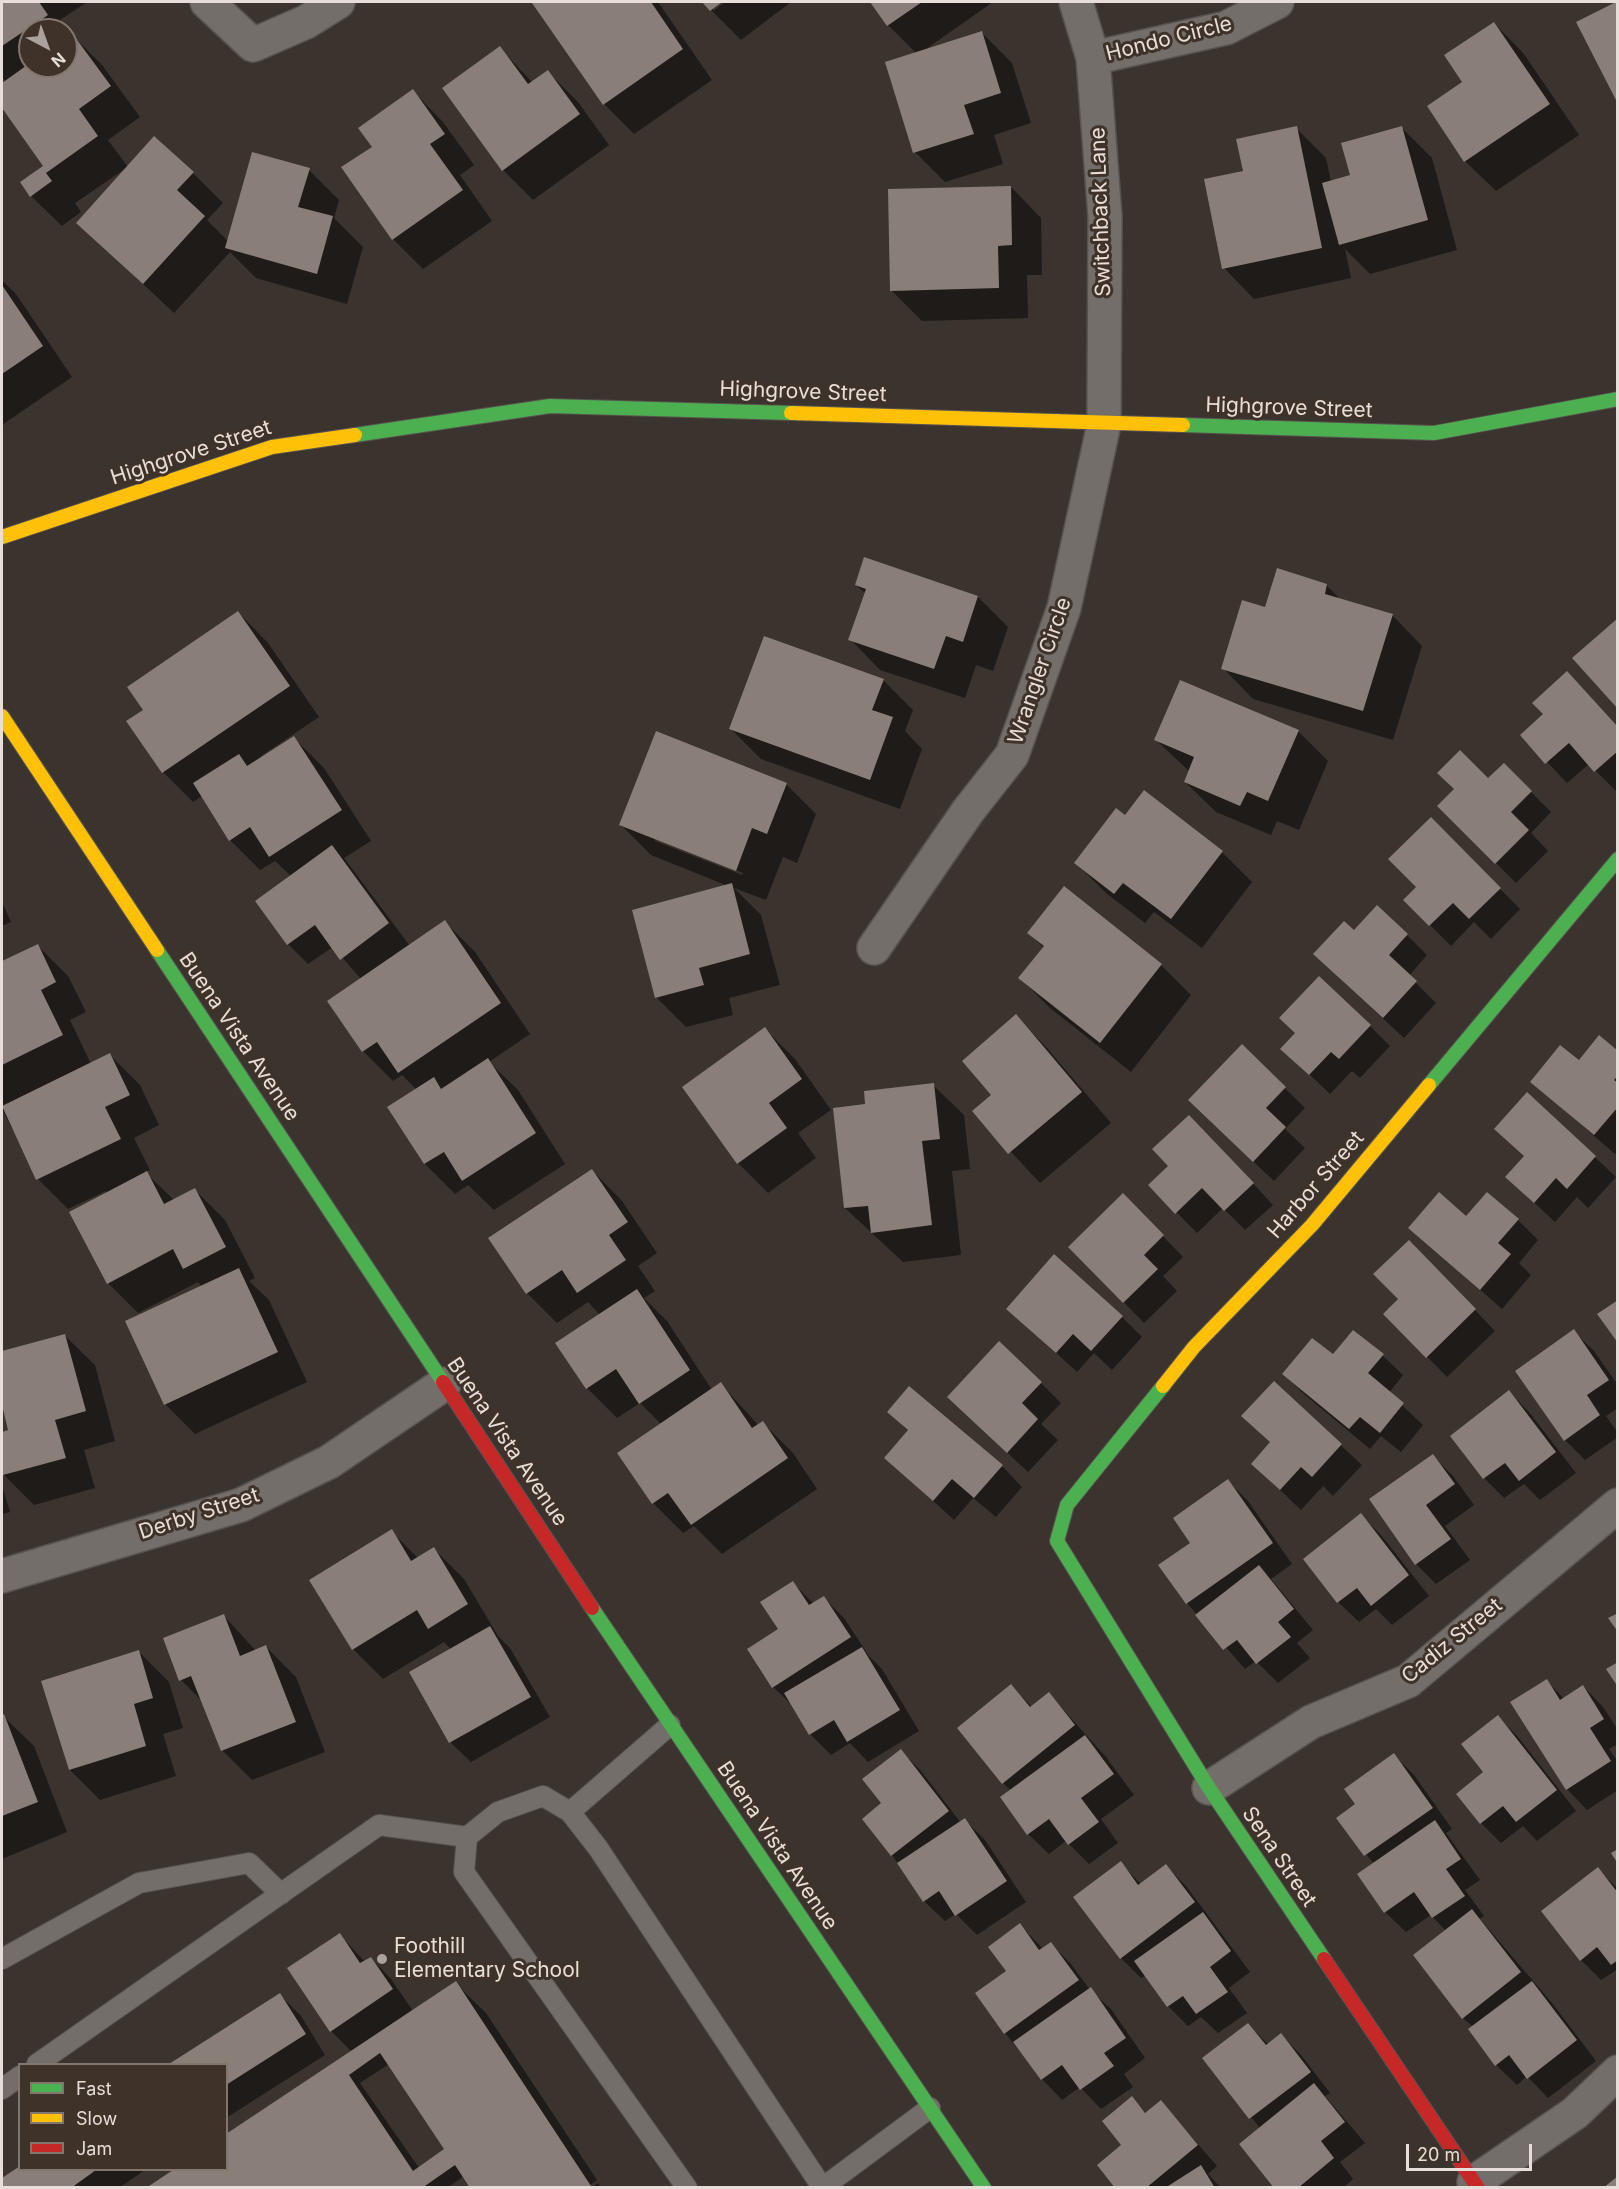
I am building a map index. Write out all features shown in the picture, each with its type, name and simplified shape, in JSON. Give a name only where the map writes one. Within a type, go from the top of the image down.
[{"type":"street","points":[[207,2],[253,45],[306,22],[338,2]]},
{"type":"street","name":"Switchback Lane","points":[[1077,2],[1093,58],[1105,217],[1104,424]]},
{"type":"street","name":"Hondo Circle","points":[[1093,58],[1226,28],[1276,2]]},
{"type":"street","name":"Highgrove Street","points":[[2,537],[272,447],[550,406],[1434,433],[1617,399]]},
{"type":"street","name":"Wrangler Circle","points":[[873,948],[968,811],[1012,755],[1064,608],[1104,424]]},
{"type":"street","name":"Buena Vista Avenue","points":[[2,716],[670,1725],[984,2187]]},
{"type":"street","name":"Harbor Street","points":[[1057,1541],[1067,1505],[1194,1347],[1312,1225],[1617,859]]},
{"type":"street","name":"Derby Street","points":[[2,1575],[241,1505],[330,1462],[444,1384]]},
{"type":"street","name":"Cadiz Street","points":[[1209,1788],[1311,1722],[1408,1681],[1617,1504]]},
{"type":"street","name":"Sena Street","points":[[1057,1541],[1209,1788],[1476,2185]]},
{"type":"street","points":[[1476,2185],[1575,2113],[1617,2072]]},
{"type":"lane","points":[[570,1812],[670,1725]]},
{"type":"lane","points":[[38,2063],[379,1825],[466,1837],[498,1812],[543,1796],[570,1812],[598,1848],[822,2187],[930,2108]]},
{"type":"lane","points":[[466,1837],[464,1872],[687,2187]]},
{"type":"lane","points":[[2,1959],[139,1884],[249,1863],[281,1894]]},
{"type":"lane","points":[[2,2089],[18,2077]]},
{"type":"building","points":[[2,2],[39,2],[48,15],[44,18],[18,18],[18,35],[2,46]]},
{"type":"building","points":[[651,2],[683,49],[603,105],[532,3]]},
{"type":"building","points":[[702,2],[722,2],[710,11]]},
{"type":"building","points":[[870,2],[922,2],[887,26]]},
{"type":"building","points":[[1618,2],[1618,104],[1576,22]]},
{"type":"building","points":[[1494,22],[1550,104],[1464,162],[1427,106],[1462,82],[1444,55]]},
{"type":"building","points":[[982,31],[1001,93],[964,105],[974,134],[913,153],[885,62]]},
{"type":"building","points":[[78,41],[111,86],[79,109],[98,136],[46,173],[52,181],[30,197],[20,182],[43,166],[2,108],[2,83],[18,72],[18,78],[78,78]]},
{"type":"building","points":[[500,46],[528,84],[548,70],[580,114],[502,171],[442,88]]},
{"type":"building","points":[[413,89],[445,134],[430,144],[463,190],[392,240],[341,167],[372,147],[358,128]]},
{"type":"building","points":[[1297,126],[1322,248],[1222,269],[1204,179],[1243,171],[1236,139]]},
{"type":"building","points":[[1402,126],[1428,220],[1339,245],[1322,183],[1350,175],[1341,143]]},
{"type":"building","points":[[154,136],[194,172],[177,190],[205,216],[143,284],[76,223]]},
{"type":"building","points":[[252,152],[310,168],[298,207],[333,216],[317,274],[225,248]]},
{"type":"building","points":[[1011,186],[1012,245],[998,246],[999,288],[890,291],[888,189]]},
{"type":"building","points":[[2,285],[43,346],[2,374]]},
{"type":"building","points":[[864,557],[978,596],[963,642],[946,636],[934,669],[848,640],[866,589],[855,585]]},
{"type":"building","points":[[1277,568],[1327,584],[1325,594],[1393,614],[1363,711],[1221,669],[1242,600],[1265,607]]},
{"type":"building","points":[[238,611],[290,686],[162,773],[126,721],[143,710],[127,687]]},
{"type":"building","points":[[1618,618],[1618,709],[1572,658]]},
{"type":"building","points":[[764,636],[884,679],[872,710],[893,717],[870,780],[729,729]]},
{"type":"building","points":[[1567,671],[1618,727],[1618,751],[1594,772],[1569,743],[1545,764],[1520,735],[1543,714],[1532,703]]},
{"type":"building","points":[[1180,680],[1299,730],[1268,801],[1247,792],[1240,806],[1184,782],[1194,757],[1154,740]]},
{"type":"building","points":[[656,731],[787,783],[767,834],[752,828],[736,871],[619,825]]},
{"type":"building","points":[[294,736],[342,810],[269,857],[250,827],[229,841],[193,783],[239,754],[247,766]]},
{"type":"building","points":[[1460,750],[1488,778],[1504,763],[1532,791],[1511,812],[1529,830],[1495,864],[1437,806],[1454,789],[1437,773]]},
{"type":"building","points":[[1144,790],[1223,851],[1171,919],[1123,883],[1114,894],[1074,863],[1116,808],[1125,815]]},
{"type":"building","points":[[1431,817],[1501,888],[1469,919],[1453,903],[1429,926],[1403,900],[1416,887],[1388,859]]},
{"type":"building","points":[[332,845],[389,923],[340,960],[315,925],[287,945],[255,901]]},
{"type":"building","points":[[732,883],[750,954],[699,968],[704,985],[655,998],[632,910]]},
{"type":"building","points":[[1064,886],[1162,964],[1100,1043],[1018,978],[1044,946],[1027,933]]},
{"type":"building","points":[[1377,905],[1408,934],[1389,955],[1417,981],[1383,1018],[1313,954],[1344,921],[1354,930]]},
{"type":"building","points":[[445,920],[501,1003],[398,1073],[377,1042],[362,1052],[327,1001]]},
{"type":"building","points":[[38,944],[56,982],[41,990],[63,1035],[2,1065],[2,961]]},
{"type":"building","points":[[1319,976],[1371,1025],[1339,1059],[1331,1052],[1309,1075],[1280,1049],[1295,1033],[1279,1018]]},
{"type":"building","points":[[1016,1014],[1082,1092],[1008,1154],[972,1111],[991,1095],[962,1061]]},
{"type":"building","points":[[765,1027],[802,1079],[769,1103],[787,1128],[737,1164],[682,1087]]},
{"type":"building","points":[[1599,1035],[1618,1051],[1618,1076],[1614,1080],[1618,1083],[1618,1107],[1594,1135],[1530,1082],[1560,1045],[1579,1060]]},
{"type":"building","points":[[1242,1044],[1286,1087],[1266,1108],[1286,1127],[1253,1162],[1188,1100]]},
{"type":"building","points":[[110,1053],[130,1095],[105,1107],[121,1139],[36,1180],[2,1106]]},
{"type":"building","points":[[488,1058],[536,1133],[462,1181],[444,1152],[424,1164],[387,1107],[434,1077],[441,1089]]},
{"type":"building","points":[[934,1083],[940,1139],[922,1141],[932,1225],[871,1233],[868,1206],[844,1208],[833,1108],[865,1104],[864,1091]]},
{"type":"building","points":[[1527,1092],[1596,1156],[1567,1189],[1556,1178],[1534,1203],[1505,1177],[1524,1156],[1494,1129]]},
{"type":"building","points":[[1189,1115],[1254,1183],[1224,1211],[1202,1188],[1175,1214],[1148,1185],[1168,1166],[1152,1149]]},
{"type":"building","points":[[592,1169],[628,1222],[609,1235],[626,1260],[577,1293],[562,1270],[526,1294],[488,1238]]},
{"type":"building","points":[[147,1171],[164,1204],[195,1188],[226,1247],[183,1269],[173,1249],[107,1284],[69,1212]]},
{"type":"building","points":[[1439,1192],[1466,1216],[1487,1192],[1519,1219],[1498,1243],[1511,1254],[1480,1290],[1408,1228]]},
{"type":"building","points":[[1123,1193],[1164,1235],[1144,1255],[1158,1269],[1123,1303],[1068,1247]]},
{"type":"building","points":[[1409,1240],[1476,1309],[1426,1358],[1383,1314],[1398,1299],[1373,1274]]},
{"type":"building","points":[[1054,1254],[1123,1316],[1091,1351],[1073,1334],[1056,1353],[1006,1309]]},
{"type":"building","points":[[239,1268],[278,1352],[164,1405],[125,1321]]},
{"type":"building","points":[[637,1289],[690,1370],[639,1404],[616,1369],[586,1389],[555,1343]]},
{"type":"building","points":[[1618,1300],[1618,1343],[1597,1314]]},
{"type":"building","points":[[1574,1329],[1609,1380],[1587,1395],[1600,1415],[1564,1441],[1515,1371]]},
{"type":"building","points":[[1353,1330],[1384,1354],[1368,1373],[1404,1403],[1380,1433],[1360,1417],[1349,1429],[1282,1374],[1312,1338],[1333,1354]]},
{"type":"building","points":[[65,1334],[86,1411],[55,1420],[66,1458],[3,1475],[2,1432],[8,1430],[2,1405],[2,1351]]},
{"type":"building","points":[[999,1341],[1042,1382],[1022,1403],[1038,1419],[1007,1453],[947,1397]]},
{"type":"building","points":[[1274,1381],[1342,1444],[1312,1477],[1301,1467],[1280,1490],[1251,1464],[1270,1442],[1241,1416]]},
{"type":"building","points":[[721,1382],[752,1428],[763,1421],[788,1458],[691,1525],[668,1493],[652,1504],[617,1453]]},
{"type":"building","points":[[909,1386],[1003,1465],[974,1498],[952,1479],[933,1501],[884,1458],[908,1430],[887,1412]]},
{"type":"building","points":[[1509,1390],[1556,1452],[1519,1481],[1505,1463],[1483,1479],[1450,1436]]},
{"type":"building","points":[[1433,1454],[1455,1484],[1426,1505],[1451,1539],[1415,1565],[1369,1499]]},
{"type":"building","points":[[1228,1479],[1273,1543],[1186,1604],[1158,1565],[1190,1543],[1173,1518]]},
{"type":"building","points":[[1361,1513],[1409,1575],[1371,1606],[1357,1588],[1337,1603],[1303,1559]]},
{"type":"building","points":[[392,1529],[411,1561],[434,1547],[468,1604],[428,1629],[417,1610],[352,1650],[309,1580]]},
{"type":"building","points":[[1259,1565],[1294,1609],[1278,1622],[1291,1637],[1256,1664],[1237,1640],[1223,1650],[1195,1615]]},
{"type":"building","points":[[793,1581],[809,1605],[824,1596],[851,1637],[772,1688],[747,1649],[778,1629],[760,1602]]},
{"type":"building","points":[[1618,1613],[1618,1632],[1608,1618]]},
{"type":"building","points":[[224,1614],[240,1656],[266,1645],[296,1722],[221,1751],[191,1676],[179,1681],[163,1638]]},
{"type":"building","points":[[490,1626],[531,1697],[449,1743],[409,1672]]},
{"type":"building","points":[[862,1647],[900,1710],[847,1742],[834,1720],[809,1735],[784,1693]]},
{"type":"building","points":[[139,1650],[153,1698],[134,1704],[146,1746],[69,1770],[41,1681]]},
{"type":"building","points":[[1618,1662],[1618,1687],[1606,1669]]},
{"type":"building","points":[[1547,1679],[1560,1700],[1583,1685],[1604,1719],[1590,1728],[1611,1761],[1566,1790],[1510,1702]]},
{"type":"building","points":[[1011,1684],[1030,1707],[1049,1692],[1075,1725],[1002,1784],[957,1728]]},
{"type":"building","points":[[4,1714],[38,1802],[2,1816],[2,1715]]},
{"type":"building","points":[[1498,1715],[1557,1790],[1516,1822],[1503,1806],[1480,1824],[1456,1794],[1483,1772],[1461,1744]]},
{"type":"building","points":[[1085,1735],[1114,1774],[1081,1798],[1099,1822],[1068,1845],[1049,1819],[1027,1835],[1000,1797]]},
{"type":"building","points":[[901,1749],[949,1811],[891,1856],[862,1819],[881,1803],[862,1779]]},
{"type":"building","points":[[1394,1753],[1433,1808],[1364,1856],[1336,1818],[1355,1804],[1344,1789]]},
{"type":"building","points":[[965,1818],[1007,1881],[955,1916],[939,1891],[923,1902],[897,1863]]},
{"type":"building","points":[[1435,1820],[1461,1859],[1446,1869],[1465,1896],[1432,1918],[1414,1892],[1384,1913],[1357,1874]]},
{"type":"building","points":[[1618,1849],[1618,1864],[1611,1853]]},
{"type":"building","points":[[1121,1861],[1138,1885],[1166,1864],[1195,1902],[1120,1959],[1073,1897]]},
{"type":"building","points":[[1598,1867],[1618,1893],[1618,1960],[1611,1965],[1597,1947],[1580,1961],[1541,1911]]},
{"type":"building","points":[[1472,1909],[1521,1972],[1462,2019],[1413,1955]]},
{"type":"building","points":[[1203,1912],[1231,1951],[1210,1967],[1228,1992],[1196,2014],[1183,1996],[1167,2007],[1134,1961]]},
{"type":"building","points":[[1020,1923],[1039,1950],[1051,1942],[1079,1980],[1004,2034],[975,1993],[1006,1971],[988,1947]]},
{"type":"building","points":[[340,1933],[360,1963],[371,1957],[393,1989],[330,2032],[287,1968]]},
{"type":"building","points":[[456,1981],[591,2186],[470,2188],[455,2165],[422,2188],[146,2188],[172,2171],[228,2171],[228,2133]],"holes":[[[380,2053],[444,2149],[413,2171],[349,2075]]]},
{"type":"building","points":[[1532,1981],[1577,2040],[1527,2079],[1509,2055],[1495,2066],[1468,2029]]},
{"type":"building","points":[[1091,1987],[1126,2038],[1104,2053],[1114,2066],[1080,2090],[1062,2065],[1041,2080],[1013,2042]]},
{"type":"building","points":[[280,1993],[306,2034],[228,2084],[228,2063],[171,2063]]},
{"type":"building","points":[[1248,2023],[1266,2045],[1281,2033],[1311,2072],[1249,2119],[1202,2058]]},
{"type":"building","points":[[1314,2083],[1345,2122],[1321,2141],[1334,2158],[1298,2188],[1274,2188],[1239,2144]]},
{"type":"building","points":[[1132,2096],[1145,2113],[1161,2100],[1198,2145],[1146,2188],[1115,2188],[1097,2165],[1121,2145],[1102,2121]]},
{"type":"building","points":[[1201,2165],[1215,2188],[1165,2188]]},
{"type":"building","points":[[18,2167],[18,2171],[95,2171],[71,2188],[2,2188],[2,2178]]},
{"type":"building","points":[[1618,2176],[1618,2188],[1603,2188]]},
{"type":"traffic: fast","points":[[1183,425],[1434,433],[1618,399]]},
{"type":"traffic: fast","points":[[355,435],[550,406],[791,413]]},
{"type":"traffic: fast","points":[[1429,1085],[1618,859]]},
{"type":"traffic: fast","points":[[157,950],[443,1382]]},
{"type":"traffic: fast","points":[[1163,1386],[1067,1505],[1057,1541],[1209,1788],[1324,1959]]},
{"type":"traffic: fast","points":[[592,1608],[984,2188]]},
{"type":"traffic: slow","points":[[791,413],[1183,425]]},
{"type":"traffic: slow","points":[[2,537],[272,447],[355,435]]},
{"type":"traffic: slow","points":[[2,716],[157,950]]},
{"type":"traffic: slow","points":[[1163,1386],[1194,1347],[1312,1225],[1429,1085]]},
{"type":"traffic: jam","points":[[443,1382],[592,1608]]},
{"type":"traffic: jam","points":[[1324,1959],[1478,2188]]},
{"type":"place","name":"Foothill Elementary School","points":[[382,1959]]}]
